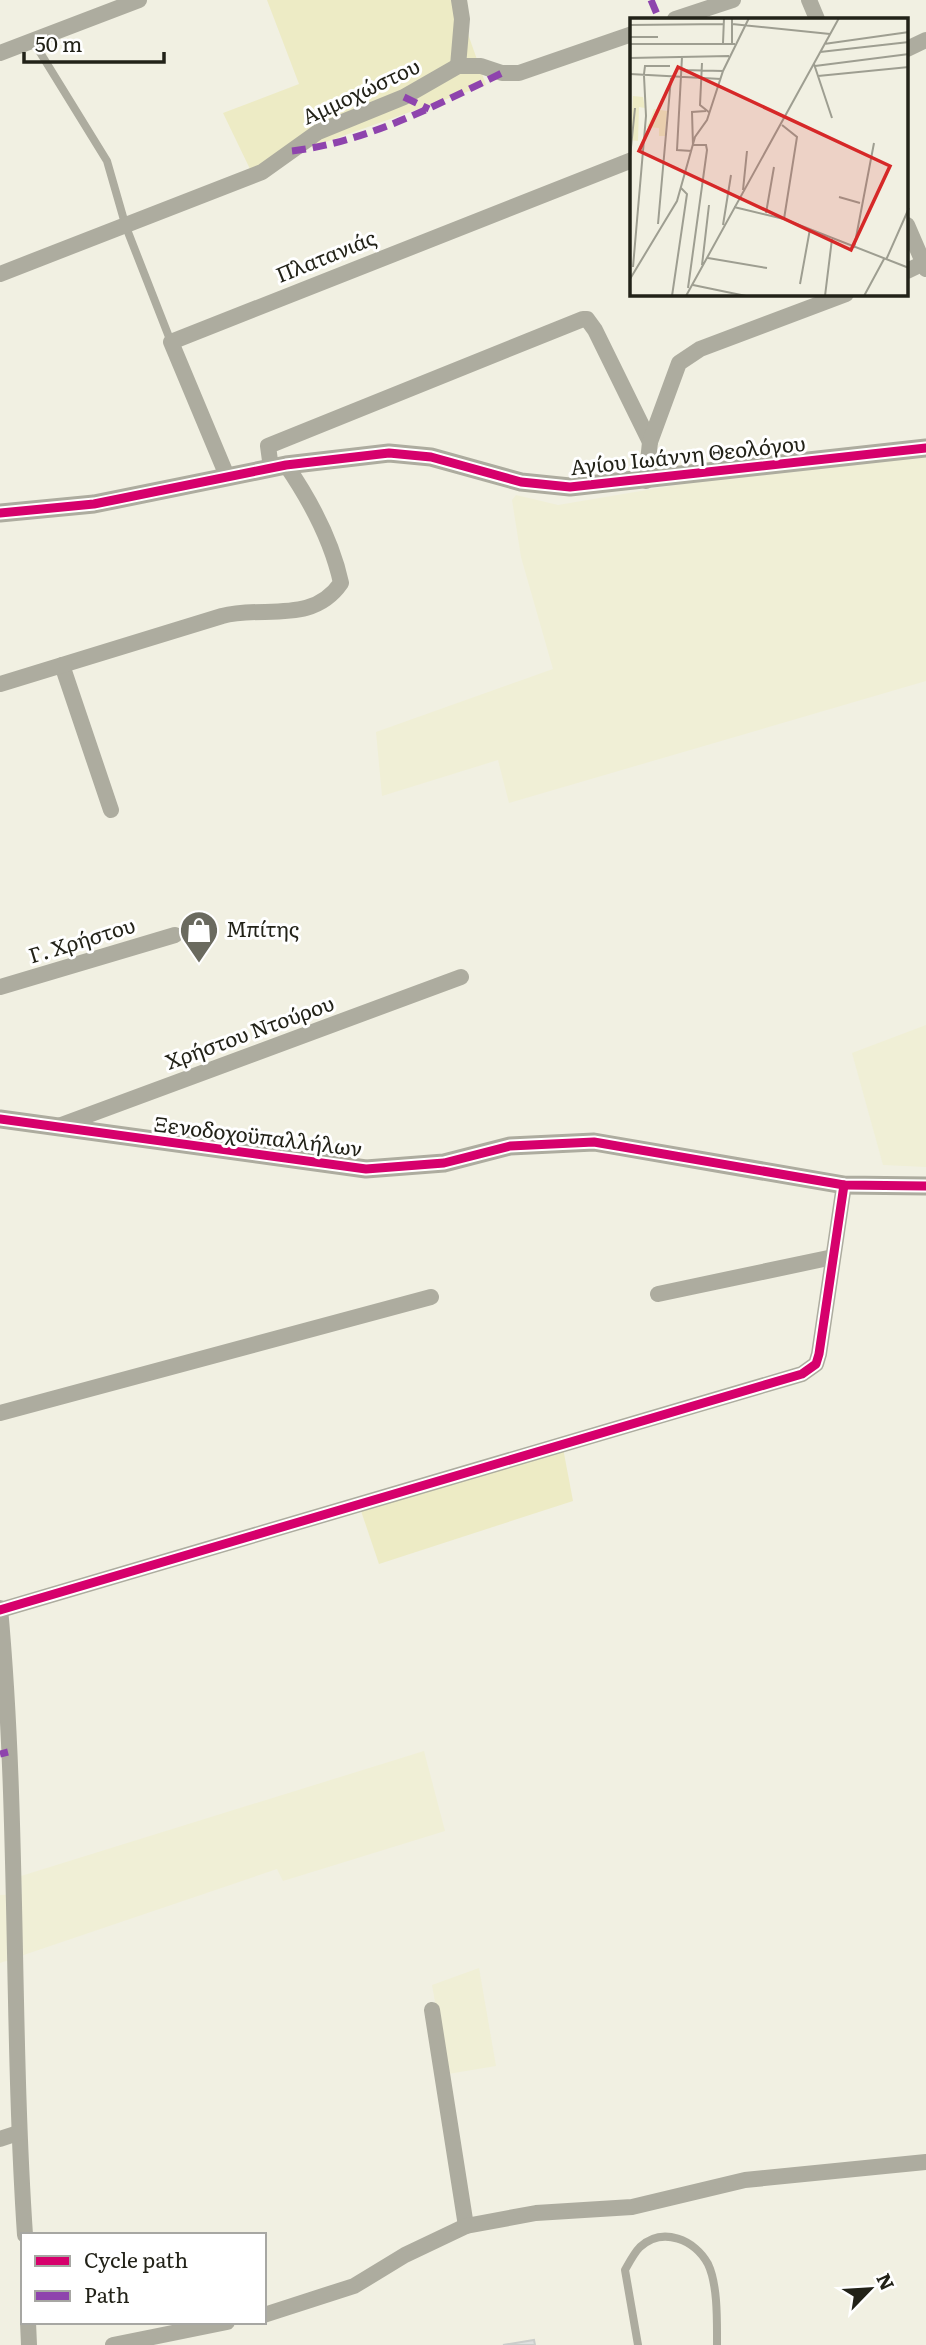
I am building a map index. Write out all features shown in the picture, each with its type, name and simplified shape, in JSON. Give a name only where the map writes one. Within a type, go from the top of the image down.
[{"type":"street","points":[[0,53],[139,0]]},
{"type":"street","points":[[458,0],[462,19],[458,66],[481,66],[502,74],[519,73],[630,35]]},
{"type":"street","points":[[678,18],[733,0]]},
{"type":"street","points":[[809,0],[817,18]]},
{"type":"street","points":[[908,49],[925,44]]},
{"type":"street","name":"Αμμοχώστου","points":[[0,274],[262,172],[318,132],[404,97],[458,66]]},
{"type":"street","name":"Πλατανιάς","points":[[171,342],[630,161]]},
{"type":"street","points":[[908,227],[925,265],[908,271]]},
{"type":"street","points":[[646,481],[650,442],[679,363],[711,345],[841,296]]},
{"type":"street","points":[[0,684],[243,611],[282,614],[299,612],[333,594],[341,583],[337,566],[310,505],[278,467],[268,446],[583,319],[587,319],[595,330],[650,442]]},
{"type":"street","points":[[171,342],[227,476]]},
{"type":"street","name":"Αγίου Ιωάννη Θεολόγου","points":[[0,513],[94,504],[227,476],[363,454],[407,453],[546,486],[570,487],[646,481],[926,448]]},
{"type":"street","points":[[62,664],[111,810]]},
{"type":"street","name":"Γ. Χρήστου","points":[[0,987],[175,935]]},
{"type":"street","name":"Χρήστου Ντούρου","points":[[54,1128],[461,977]]},
{"type":"street","name":"Ξενοδοχοϋπαλλήλων","points":[[0,1119],[366,1169],[444,1163],[510,1146],[594,1142],[844,1185],[926,1186]]},
{"type":"street","points":[[25,2233],[7,1889],[0,1609],[802,1374],[816,1364],[819,1354],[844,1185]]},
{"type":"street","points":[[658,1294],[833,1257]]},
{"type":"street","points":[[0,1413],[431,1297]]},
{"type":"street","points":[[432,2010],[466,2226]]},
{"type":"street","points":[[0,2139],[18,2133]]},
{"type":"street","points":[[266,2314],[354,2286],[405,2255],[466,2226],[536,2213],[632,2207],[745,2180],[926,2162]]},
{"type":"street","points":[[29,2324],[29,2345]]},
{"type":"street","points":[[113,2345],[218,2324]]},
{"type":"lane","points":[[33,41],[107,161],[126,227],[171,342]]},
{"type":"lane","points":[[638,2345],[625,2270],[640,2247],[654,2239],[673,2237],[687,2241],[698,2249],[709,2267],[717,2345]]},
{"type":"shaded area","points":[[267,0],[456,0],[486,85],[250,169],[223,113],[299,84]]},
{"type":"shaded area","points":[[926,452],[926,681],[509,803],[498,760],[382,796],[376,732],[553,669],[521,557],[512,500],[516,495],[558,505],[700,481]]},
{"type":"shaded area","points":[[926,1025],[926,1167],[883,1165],[852,1053]]},
{"type":"shaded area","points":[[563,1448],[573,1501],[379,1564],[361,1511]]},
{"type":"shaded area","points":[[424,1751],[445,1831],[283,1881],[277,1869],[0,1963],[0,1895],[22,1894],[21,1876]]},
{"type":"shaded area","points":[[479,1968],[496,2066],[448,2074],[432,1985]]},
{"type":"building","points":[[534,2340],[535,2345],[503,2345]]},
{"type":"marked path","points":[[651,0],[659,18]]},
{"type":"marked path","points":[[292,151],[347,140],[400,121],[502,73]]},
{"type":"marked path","points":[[404,97],[429,109]]},
{"type":"marked path","points":[[0,1754],[8,1752]]},
{"type":"cycle path","points":[[0,513],[94,504],[286,465],[389,453],[431,457],[521,482],[570,487],[926,448]]},
{"type":"cycle path","points":[[0,1119],[366,1169],[444,1163],[510,1146],[594,1142],[844,1185],[926,1186]]},
{"type":"cycle path","points":[[0,1610],[802,1374],[816,1364],[819,1354],[844,1185]]},
{"type":"place","name":"Μπίτης","points":[[199,964]]}]
